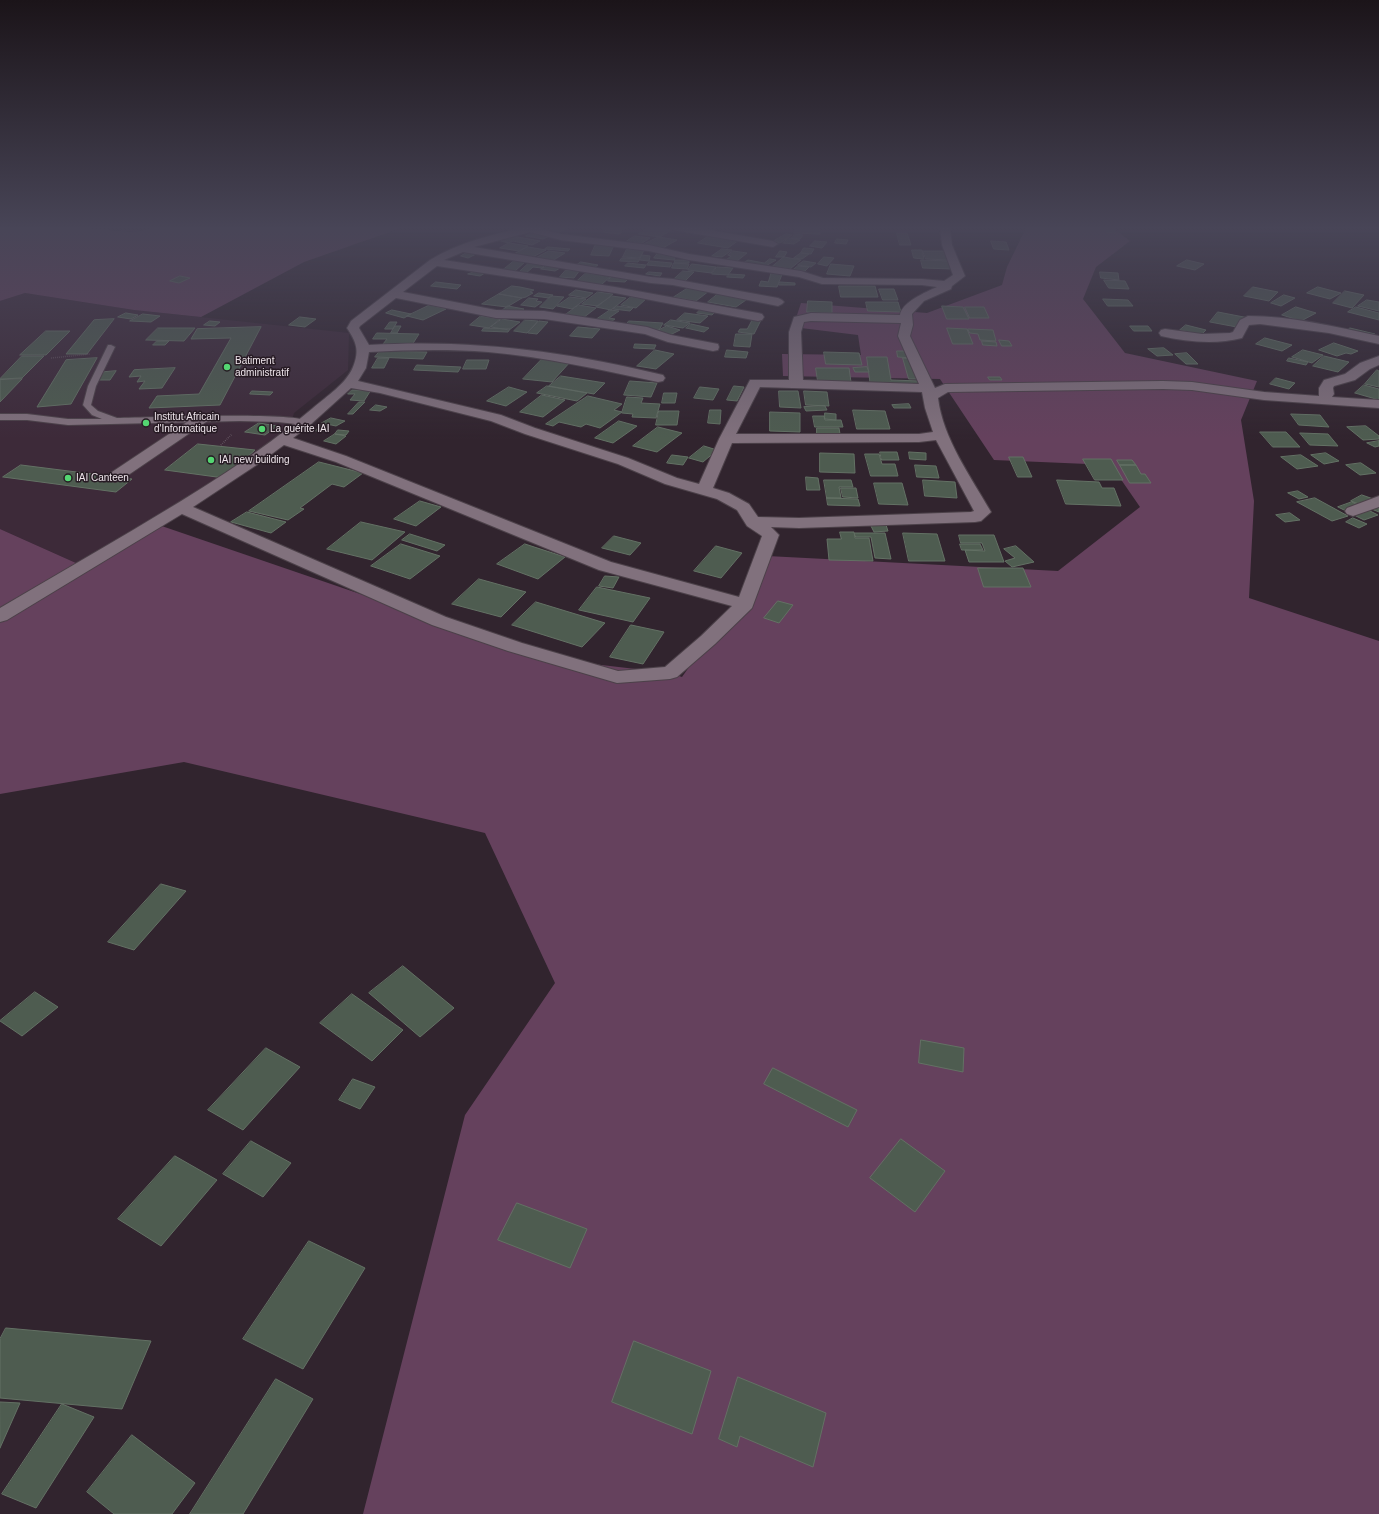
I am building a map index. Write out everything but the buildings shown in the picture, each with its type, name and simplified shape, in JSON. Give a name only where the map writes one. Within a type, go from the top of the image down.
[{"type":"street","points":[[0,616],[181,508],[283,440],[305,422],[348,383],[359,368],[363,354],[362,342],[353,328],[355,324],[388,298]]},
{"type":"street","points":[[414,298],[496,314],[544,315],[642,330],[668,338],[713,347]]},
{"type":"street","points":[[655,298],[758,317]]},
{"type":"street","points":[[755,298],[778,302]]},
{"type":"street","points":[[753,522],[799,523],[975,517],[983,512],[942,435],[933,410],[930,392],[904,336],[907,319],[906,313],[923,298]]},
{"type":"street","points":[[796,384],[794,332],[798,320],[811,317],[907,319]]},
{"type":"street","points":[[1165,333],[1183,336],[1220,338],[1238,335],[1244,323],[1248,320],[1260,320],[1330,329],[1379,340]]},
{"type":"street","points":[[362,349],[436,346],[485,348],[560,358],[658,378]]},
{"type":"street","points":[[1322,401],[1327,394],[1326,388],[1329,383],[1350,377],[1365,366],[1379,360]]},
{"type":"street","points":[[181,508],[439,621],[515,647],[617,677],[670,673],[708,640],[745,604],[771,535],[753,522],[743,507],[723,496],[705,489],[671,481],[623,461],[530,431],[496,418],[380,389],[348,383]]},
{"type":"street","points":[[705,489],[726,439],[755,383],[930,392],[954,387],[1034,388],[1163,385],[1192,386],[1258,396],[1379,404]]},
{"type":"street","points":[[115,477],[201,419]]},
{"type":"street","points":[[726,439],[919,438],[942,435]]},
{"type":"street","points":[[283,440],[341,459],[605,566],[745,604]]},
{"type":"street","points":[[1353,511],[1379,501]]},
{"type":"lane","points":[[110,350],[92,386],[87,405],[96,413],[116,421]]},
{"type":"lane","points":[[0,417],[27,417],[50,422],[201,419],[270,419],[305,422]]},
{"type":"path","points":[[51,358],[110,350]]},
{"type":"shaded area","points":[[0,298],[10,298],[0,301]]},
{"type":"shaded area","name":"Institut Africain d'Informatique","points":[[10,298],[55,298],[134,310],[349,333],[348,370],[294,413],[288,433],[150,522],[76,563],[0,529],[0,301]]},
{"type":"shaded area","points":[[55,298],[237,298],[201,317],[134,310]]},
{"type":"shaded area","points":[[968,298],[1084,298],[1083,299],[1125,353],[1257,381],[1241,420],[1254,501],[1249,598],[1379,641],[1379,1514],[363,1514],[465,1115],[555,983],[485,833],[184,762],[0,794],[0,529],[76,563],[150,522],[550,659],[670,673],[682,677],[767,556],[1058,571],[1140,507],[1111,465],[994,460],[940,379],[783,376],[782,354],[861,355],[858,335],[793,327],[801,303],[927,313]]},
{"type":"place","name":"Batiment administratif","points":[[227,367]]},
{"type":"place","name":"Institut Africain d'Informatique","points":[[146,423]]},
{"type":"place","name":"La guérite IAI","points":[[262,429]]},
{"type":"place","name":"IAI new building","points":[[211,460]]},
{"type":"place","name":"IAI Canteen","points":[[68,478]]}]
